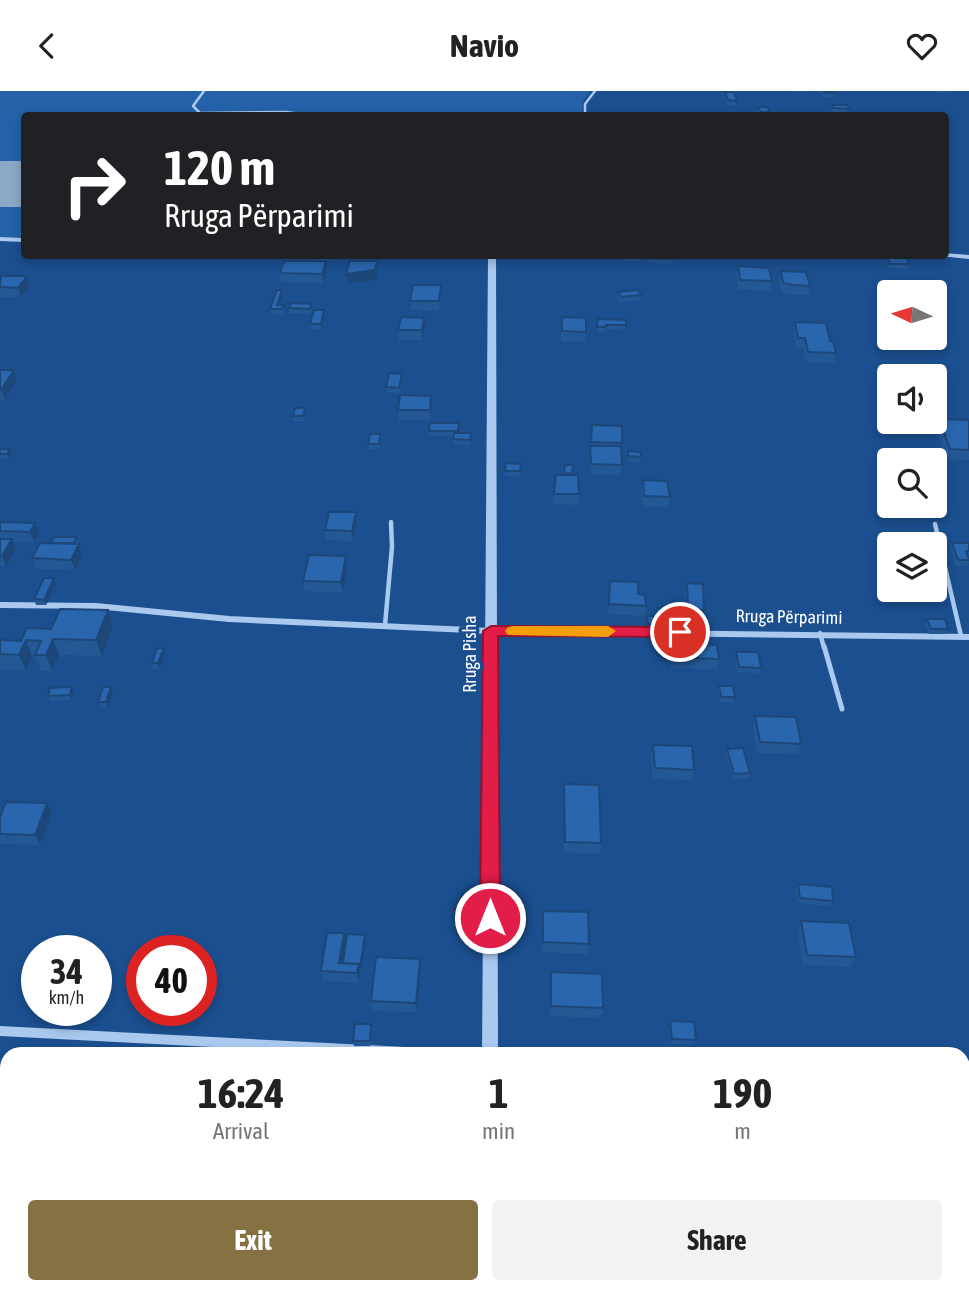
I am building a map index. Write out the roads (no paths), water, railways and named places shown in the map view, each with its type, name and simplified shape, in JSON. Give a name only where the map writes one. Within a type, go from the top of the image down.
[{"type":"street","points":[[0,239],[21,240]]},
{"type":"street","points":[[949,256],[969,257]]},
{"type":"street","name":"Rruga Pisha","points":[[490,1047],[492,259]]},
{"type":"street","name":"Rruga Përparimi","points":[[0,605],[96,606],[229,619],[491,631],[820,633],[965,637]]},
{"type":"street","points":[[1,1034],[291,1047]]},
{"type":"lane","points":[[199,112],[193,106],[204,91]]},
{"type":"lane","points":[[585,112],[585,104],[595,91]]},
{"type":"lane","points":[[385,625],[392,547],[391,522]]},
{"type":"lane","name":"Rruga Përparimi","points":[[935,524],[965,637]]},
{"type":"lane","points":[[820,633],[842,709]]}]
